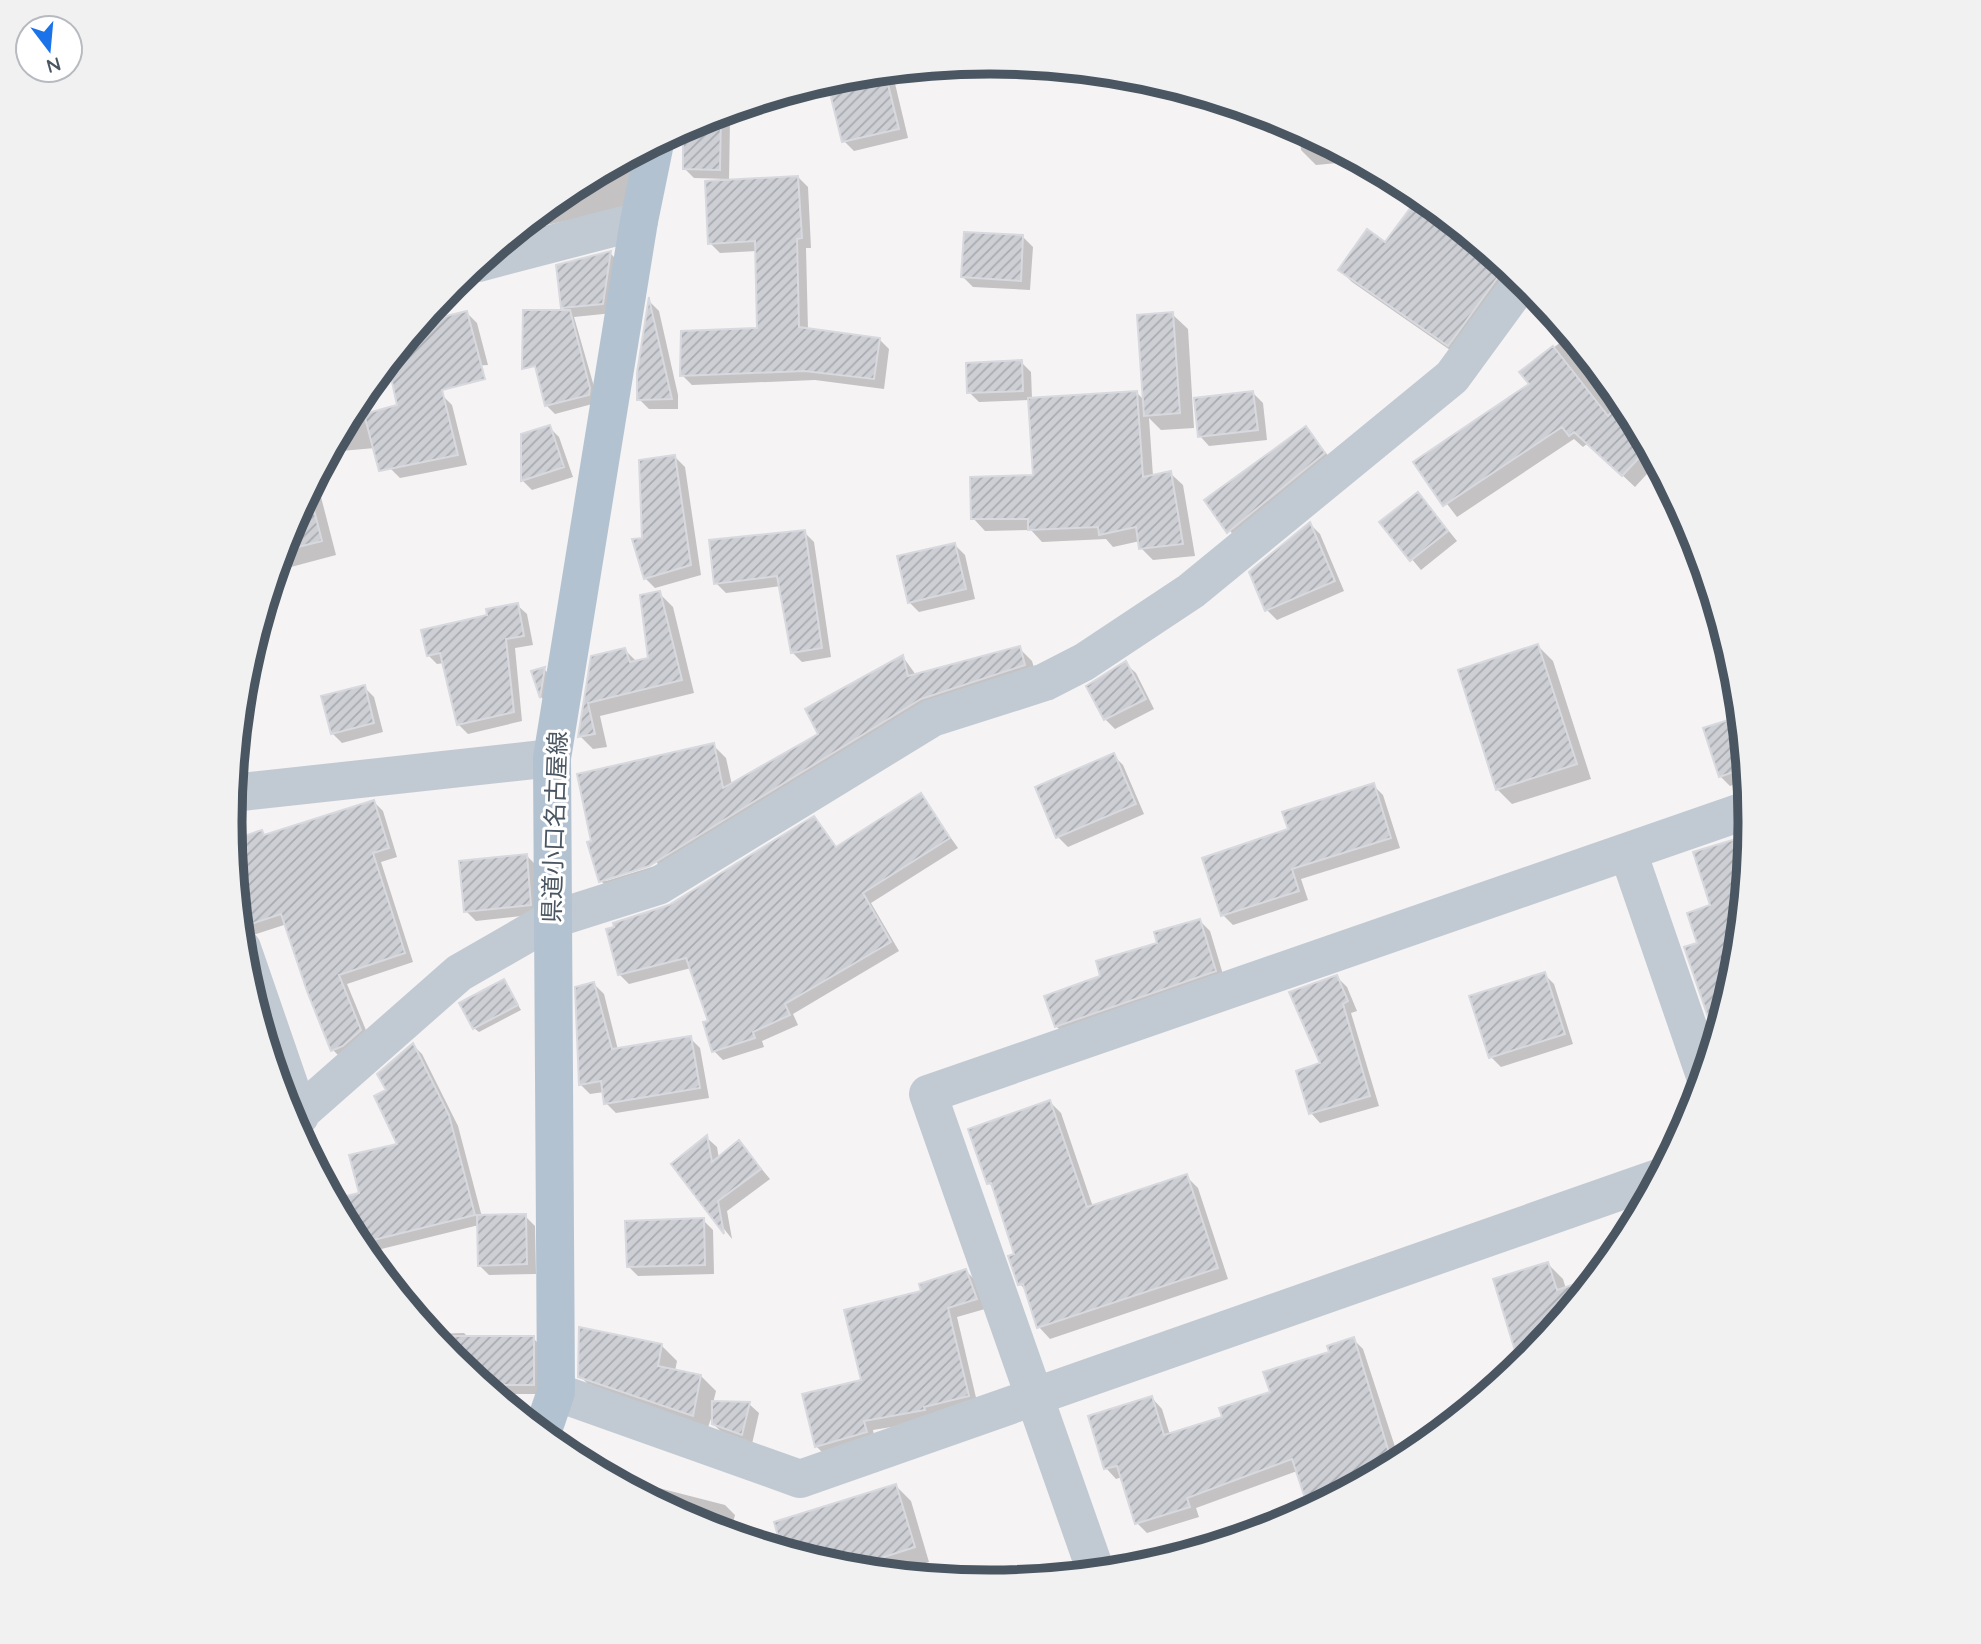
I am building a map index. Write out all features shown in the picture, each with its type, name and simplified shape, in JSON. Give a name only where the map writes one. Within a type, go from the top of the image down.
[{"type":"main road","name":"県道小口名古屋線","points":[[545,1423],[556,1392],[552,758],[639,221],[653,154]]},
{"type":"street","points":[[499,258],[639,221]]},
{"type":"street","points":[[301,1113],[459,973],[551,920],[658,886],[932,718],[1045,682],[1094,655],[1191,591],[1452,377],[1516,289]]},
{"type":"street","points":[[243,792],[552,758]]},
{"type":"street","points":[[1093,1563],[1031,1395],[928,1094],[1739,813]]},
{"type":"street","points":[[1628,852],[1700,1061]]},
{"type":"street","points":[[556,1392],[800,1479],[1031,1395],[1646,1182]]},
{"type":"building","points":[[887,81],[899,129],[842,142],[830,91]]},
{"type":"building","points":[[721,124],[720,170],[683,169],[683,140]]},
{"type":"building","points":[[798,176],[802,238],[797,239],[799,327],[880,338],[874,379],[804,371],[680,376],[681,331],[757,328],[755,241],[708,244],[705,181]]},
{"type":"building","points":[[1413,205],[1446,228],[1500,274],[1448,346],[1338,270],[1367,229],[1385,242]]},
{"type":"building","points":[[964,232],[1023,235],[1021,281],[961,277]]},
{"type":"building","points":[[611,251],[603,304],[561,308],[556,265]]},
{"type":"building","points":[[649,297],[672,399],[637,400],[637,373]]},
{"type":"building","points":[[523,310],[570,310],[590,388],[589,395],[545,406],[535,366],[522,369]]},
{"type":"building","points":[[467,311],[485,379],[442,390],[458,455],[379,471],[364,414],[397,405],[391,375],[437,318]]},
{"type":"building","points":[[1173,312],[1180,413],[1144,416],[1137,315]]},
{"type":"building","points":[[1553,346],[1608,416],[1615,409],[1642,454],[1622,476],[1574,432],[1569,436],[1562,427],[1443,506],[1413,462],[1529,384],[1519,372]]},
{"type":"building","points":[[1022,360],[1023,391],[967,393],[966,363]]},
{"type":"building","points":[[1137,391],[1143,477],[1171,471],[1183,544],[1139,549],[1136,527],[1099,535],[1098,527],[1028,530],[1028,519],[971,519],[970,477],[1033,475],[1028,398]]},
{"type":"building","points":[[1253,391],[1258,430],[1198,437],[1194,398]]},
{"type":"building","points":[[550,425],[564,467],[521,481],[521,434]]},
{"type":"building","points":[[1306,426],[1325,453],[1227,533],[1204,500]]},
{"type":"building","points":[[675,455],[691,565],[644,579],[632,539],[642,538],[639,460]]},
{"type":"building","points":[[1418,492],[1448,531],[1410,561],[1379,522]]},
{"type":"building","points":[[313,505],[322,541],[295,548]]},
{"type":"building","points":[[1310,522],[1335,581],[1265,611],[1249,572]]},
{"type":"building","points":[[805,530],[822,648],[791,653],[777,576],[714,584],[709,540]]},
{"type":"building","points":[[955,543],[966,589],[908,603],[897,556]]},
{"type":"building","points":[[660,591],[682,680],[588,703],[595,734],[578,737],[591,656],[625,648],[630,662],[648,658],[640,595]]},
{"type":"building","points":[[518,603],[524,636],[506,639],[514,712],[457,725],[440,653],[427,656],[421,630],[487,615],[486,609]]},
{"type":"building","points":[[1538,644],[1577,764],[1496,790],[1458,670]]},
{"type":"building","points":[[1020,646],[1025,665],[921,699],[649,866],[599,882],[587,842],[591,841],[577,774],[714,743],[723,788],[818,734],[805,709],[903,655],[908,676]]},
{"type":"building","points":[[1126,661],[1146,699],[1104,720],[1086,686]]},
{"type":"building","points":[[545,667],[540,698],[531,671]]},
{"type":"building","points":[[365,685],[374,723],[331,734],[321,696]]},
{"type":"building","points":[[1732,719],[1737,771],[1719,777],[1703,728]]},
{"type":"building","points":[[1114,753],[1136,804],[1056,838],[1035,787]]},
{"type":"building","points":[[1374,783],[1391,838],[1292,869],[1299,891],[1221,916],[1202,858],[1288,829],[1282,812]]},
{"type":"building","points":[[921,793],[950,838],[863,893],[891,942],[785,1004],[790,1015],[753,1032],[755,1038],[712,1052],[703,1022],[708,1021],[686,958],[618,975],[606,929],[614,927],[613,923],[669,905],[814,816],[836,847]]},
{"type":"building","points":[[374,800],[389,848],[373,853],[405,953],[339,975],[361,1030],[343,1046],[331,1051],[281,914],[251,924],[247,912],[243,836],[262,830],[264,835]]},
{"type":"building","points":[[1736,839],[1738,846],[1733,920],[1725,968],[1711,1024],[1684,947],[1697,943],[1687,913],[1710,905],[1693,852]]},
{"type":"building","points":[[527,854],[531,905],[464,912],[459,861]]},
{"type":"building","points":[[1200,919],[1216,971],[1055,1027],[1044,996],[1100,976],[1096,961],[1157,943],[1154,932]]},
{"type":"building","points":[[1545,972],[1565,1034],[1489,1058],[1469,996]]},
{"type":"building","points":[[1337,975],[1348,1001],[1343,1004],[1370,1096],[1309,1114],[1296,1071],[1320,1063],[1289,992]]},
{"type":"building","points":[[504,979],[518,1005],[473,1029],[459,1003]]},
{"type":"building","points":[[594,982],[612,1049],[691,1036],[700,1088],[604,1104],[601,1081],[579,1085],[575,987]]},
{"type":"building","points":[[413,1043],[449,1115],[475,1215],[370,1241],[368,1238],[343,1197],[359,1193],[349,1155],[397,1144],[374,1096],[386,1090],[377,1074]]},
{"type":"building","points":[[1050,1100],[1087,1207],[1187,1174],[1218,1268],[1037,1328],[1023,1284],[1018,1285],[1008,1256],[1014,1254],[991,1183],[987,1184],[968,1129]]},
{"type":"building","points":[[707,1135],[712,1162],[739,1140],[761,1169],[718,1201],[724,1234],[671,1164]]},
{"type":"building","points":[[526,1214],[527,1264],[478,1266],[477,1215]]},
{"type":"building","points":[[704,1218],[705,1265],[627,1267],[625,1221]]},
{"type":"building","points":[[1548,1262],[1557,1290],[1581,1282],[1516,1355],[1493,1279]]},
{"type":"building","points":[[966,1269],[977,1299],[948,1308],[969,1396],[924,1407],[925,1410],[864,1421],[867,1432],[815,1447],[802,1394],[861,1380],[844,1310],[921,1291],[919,1284]]},
{"type":"building","points":[[579,1327],[662,1344],[658,1366],[701,1375],[693,1416],[578,1377]]},
{"type":"building","points":[[447,1336],[534,1336],[534,1385],[497,1385]]},
{"type":"building","points":[[1354,1337],[1390,1454],[1306,1501],[1292,1459],[1187,1498],[1190,1507],[1135,1524],[1117,1466],[1104,1469],[1088,1416],[1152,1396],[1164,1435],[1222,1417],[1219,1408],[1270,1392],[1263,1372],[1329,1352],[1327,1346]]},
{"type":"building","points":[[712,1401],[750,1402],[742,1435],[712,1424]]},
{"type":"building","points":[[896,1484],[915,1547],[873,1561],[844,1556],[779,1540],[774,1522]]}]
